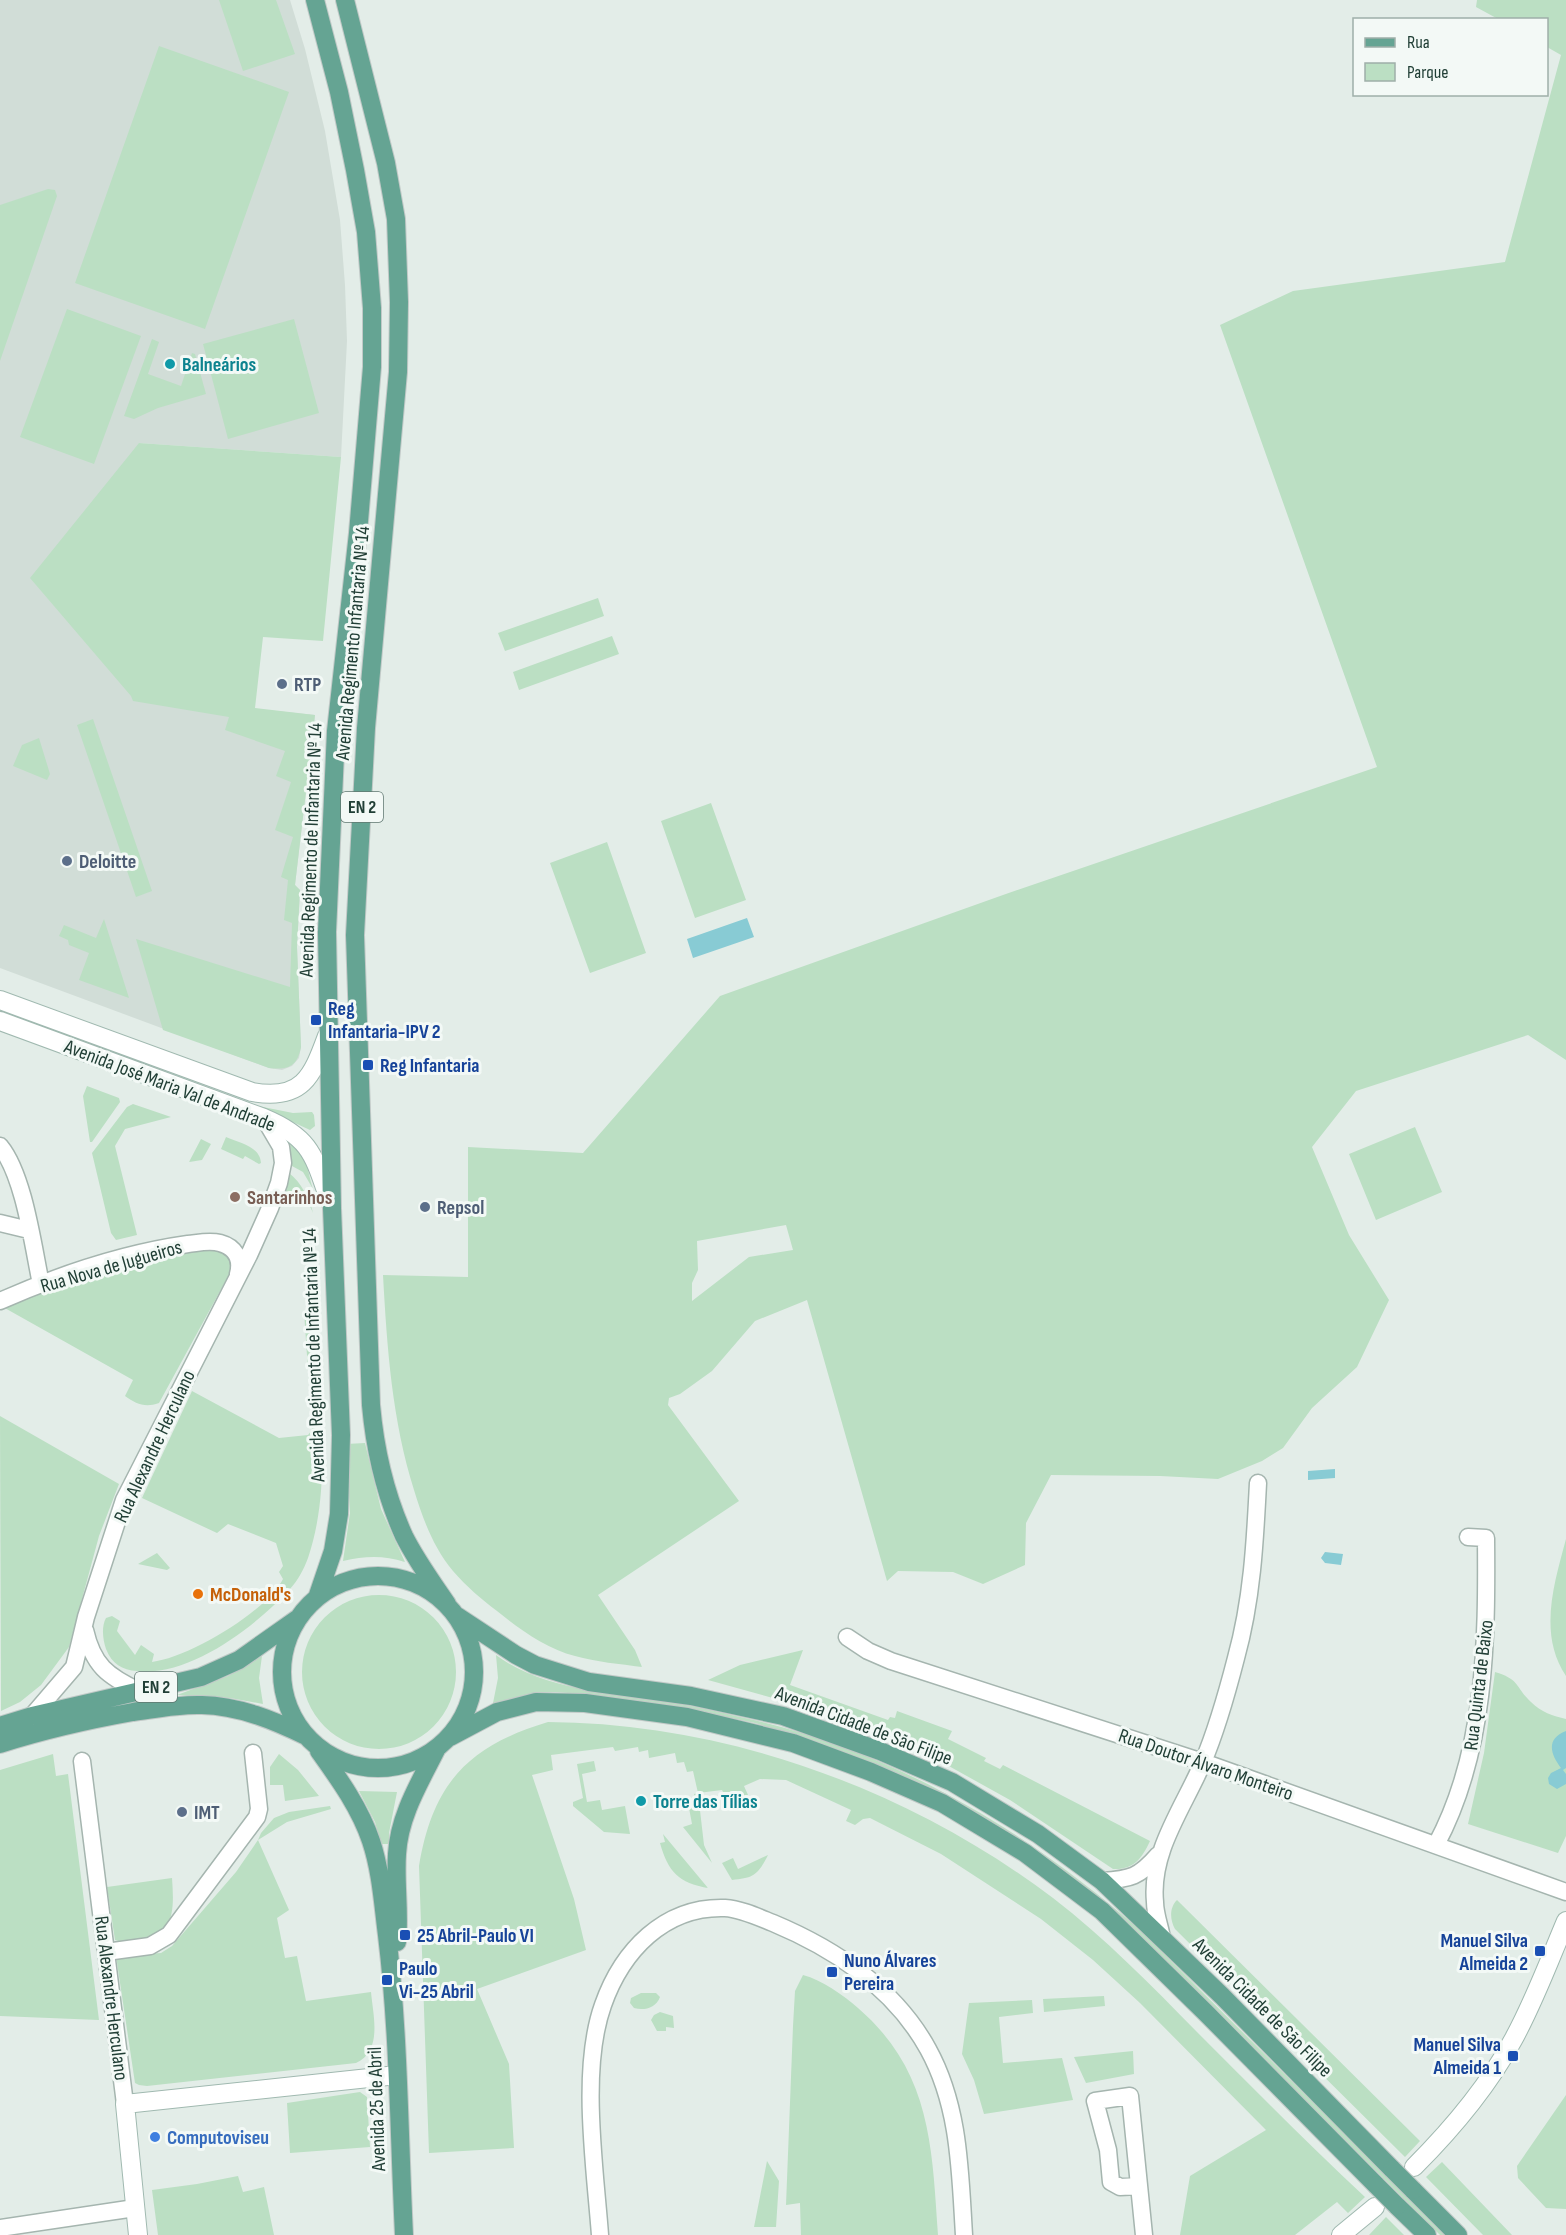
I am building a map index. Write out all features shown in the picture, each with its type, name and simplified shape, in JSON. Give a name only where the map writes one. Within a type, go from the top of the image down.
[{"type":"main road","name":"Avenida Regimento de Infantaria Nº 14","points":[[315,0],[356,170],[366,232],[372,308],[372,367],[358,533],[336,730],[327,932],[327,1036],[341,1435],[339,1514],[333,1551],[317,1598]]},
{"type":"main road","name":"Avenida Regimento Infantaria Nº 14","points":[[345,0],[386,163],[396,219],[399,302],[398,372],[366,728],[355,935],[371,1405],[379,1466],[404,1536],[452,1610]]},
{"type":"main road","name":"EN 2","points":[[0,1726],[32,1716],[196,1678],[222,1668],[256,1649],[298,1618],[317,1598],[333,1586],[364,1577],[396,1577],[427,1589],[452,1610],[467,1634],[474,1662],[473,1690],[463,1718],[443,1743],[423,1758],[392,1768],[361,1767],[331,1757],[311,1741],[267,1718],[231,1708],[200,1704],[159,1708],[82,1721],[0,1744]]},
{"type":"main road","name":"Avenida Cidade de São Filipe","points":[[452,1610],[516,1655],[535,1665],[589,1682],[691,1696],[800,1721],[880,1751],[952,1782],[1038,1834],[1102,1881],[1162,1938],[1458,2235]]},
{"type":"main road","name":"EN 2","points":[[298,1618],[291,1629],[282,1658],[282,1685],[291,1712],[311,1741]]},
{"type":"main road","points":[[443,1743],[497,1712],[536,1702],[596,1704],[687,1717],[793,1743],[871,1772],[942,1803],[1025,1853],[1102,1911],[1206,2012],[1427,2235]]},
{"type":"main road","name":"Avenida 25 de Abril","points":[[311,1741],[348,1792],[371,1839],[379,1873],[392,1981],[404,2235]]},
{"type":"main road","name":"Avenida 25 de Abril","points":[[392,1981],[398,1936],[397,1852],[407,1812],[443,1743]]},
{"type":"street","name":"Avenida José Maria Val de Andrade","points":[[0,1000],[252,1092],[266,1095],[288,1092],[306,1079],[315,1070],[327,1036]]},
{"type":"street","name":"Avenida José Maria Val de Andrade","points":[[0,1021],[264,1118],[293,1133],[310,1150],[332,1208]]},
{"type":"street","name":"Rua Alexandre Herculano","points":[[32,1716],[74,1667],[84,1625],[124,1500],[270,1208],[283,1163],[281,1148],[264,1118]]},
{"type":"street","points":[[0,1146],[8,1155],[16,1173],[41,1284]]},
{"type":"street","points":[[0,1223],[29,1230]]},
{"type":"street","name":"Rua Nova de Jugueiros","points":[[0,1301],[41,1284],[102,1265],[167,1247],[208,1242],[228,1246],[239,1257],[241,1264],[238,1274]]},
{"type":"street","points":[[1162,1938],[1155,1903],[1154,1883],[1162,1850],[1203,1762],[1236,1657],[1250,1598],[1258,1483]]},
{"type":"street","name":"Rua Quinta de Baixo","points":[[1436,1845],[1451,1816],[1466,1775],[1478,1713],[1487,1621],[1486,1538],[1468,1537]]},
{"type":"street","points":[[84,1625],[93,1655],[108,1675],[139,1691]]},
{"type":"street","name":"Rua Doutor Álvaro Monteiro","points":[[847,1637],[868,1651],[891,1661],[1203,1762],[1566,1892]]},
{"type":"street","points":[[106,1952],[150,1946],[169,1935],[258,1817],[253,1753]]},
{"type":"street","name":"Rua Alexandre Herculano","points":[[82,1761],[125,2104],[138,2235]]},
{"type":"street","points":[[1102,1881],[1134,1877],[1145,1870],[1162,1850]]},
{"type":"street","points":[[600,2235],[591,2118],[593,2045],[602,2007],[618,1971],[643,1939],[672,1918],[715,1908],[728,1908],[756,1916],[796,1933],[838,1957],[874,1983],[912,2023],[929,2051],[944,2086],[955,2122],[960,2160],[963,2235]]},
{"type":"street","points":[[1414,2168],[1446,2134],[1495,2070],[1536,1994],[1566,1921]]},
{"type":"street","points":[[125,2104],[397,2074]]},
{"type":"street","points":[[1139,2186],[1120,2187],[1111,2181],[1108,2150],[1095,2101],[1130,2096],[1144,2235]]},
{"type":"street","points":[[1341,2235],[1375,2206]]},
{"type":"street","points":[[0,2228],[135,2208]]},
{"type":"shaded area","points":[[0,0],[290,0],[305,49],[325,131],[340,220],[347,341],[341,457],[139,443],[131,696],[315,715],[295,885],[300,890],[297,947],[301,1047],[299,1058],[292,1066],[282,1070],[269,1068],[0,968]]},
{"type":"green space","points":[[219,0],[276,0],[295,54],[243,71]]},
{"type":"green space","points":[[1477,0],[1566,0],[1566,1060],[1528,1035],[1356,1091],[1312,1147],[1349,1235],[1389,1300],[1357,1367],[1312,1408],[1283,1448],[1262,1461],[1218,1479],[1051,1475],[1026,1523],[1025,1565],[983,1584],[953,1572],[898,1571],[887,1581],[807,1300],[755,1321],[712,1371],[680,1394],[669,1398],[668,1405],[739,1501],[598,1595],[635,1650],[642,1667],[583,1658],[565,1653],[534,1638],[468,1587],[446,1562],[429,1532],[417,1501],[400,1437],[389,1357],[383,1275],[468,1277],[468,1147],[583,1153],[720,996],[1003,895],[1377,767],[1220,325],[1293,291],[1505,262],[1561,55],[1548,48],[1548,18],[1496,18],[1476,7]],"holes":[[[786,1225],[793,1250],[749,1257],[692,1301],[692,1283],[698,1270],[697,1241]]]},
{"type":"green space","points":[[159,46],[289,92],[205,329],[75,283]]},
{"type":"green space","points":[[48,189],[55,190],[57,196],[0,361],[0,205]]},
{"type":"green space","points":[[67,309],[141,336],[94,464],[20,437]]},
{"type":"green space","points":[[294,319],[319,413],[228,439],[203,344]]},
{"type":"green space","points":[[152,339],[159,342],[148,374],[181,386],[192,353],[195,354],[206,394],[158,408],[134,419],[124,416]]},
{"type":"green space","points":[[139,443],[341,457],[323,641],[263,637],[255,708],[315,715],[295,885],[300,890],[297,947],[301,1047],[297,1059],[286,1068],[269,1068],[163,1030],[136,939],[290,987],[292,923],[284,920],[288,880],[281,877],[293,837],[275,830],[291,782],[276,776],[285,751],[225,730],[229,717],[133,701],[30,578]]},
{"type":"green space","points":[[598,598],[604,616],[505,651],[498,633]]},
{"type":"green space","points":[[612,636],[619,654],[519,690],[513,672]]},
{"type":"green space","points":[[93,719],[152,891],[136,897],[77,725]]},
{"type":"green space","points":[[39,738],[50,774],[47,780],[13,766],[22,745]]},
{"type":"green space","points":[[711,803],[746,900],[695,918],[661,821]]},
{"type":"green space","points":[[607,842],[646,953],[590,973],[550,863]]},
{"type":"green space","points":[[104,919],[129,998],[79,980],[89,953],[69,945],[68,940],[59,936],[64,925],[96,938]]},
{"type":"green space","points":[[87,1086],[119,1098],[120,1102],[92,1142],[90,1142],[83,1096]]},
{"type":"green space","points":[[133,1104],[171,1117],[125,1129],[115,1146],[137,1235],[116,1240],[111,1233],[92,1153],[127,1107]]},
{"type":"green space","points":[[258,1106],[293,1113],[312,1112],[315,1126],[310,1130]]},
{"type":"green space","points":[[1415,1127],[1442,1192],[1376,1220],[1349,1154]]},
{"type":"green space","points":[[226,1137],[253,1149],[260,1157],[261,1163],[245,1156],[243,1159],[221,1149]]},
{"type":"green space","points":[[201,1139],[211,1144],[202,1160],[189,1162]]},
{"type":"green space","points":[[290,1142],[304,1159],[313,1189],[303,1172],[292,1166]]},
{"type":"green space","points":[[290,1174],[305,1192],[313,1213],[309,1204],[304,1200],[294,1200],[288,1207],[283,1202]]},
{"type":"green space","points":[[214,1246],[232,1258],[231,1271],[159,1403],[149,1405],[133,1401],[125,1396],[133,1380],[3,1307],[98,1271],[167,1253]]},
{"type":"green space","points":[[317,1308],[322,1482],[314,1539],[308,1558],[296,1582],[241,1633],[200,1657],[157,1671],[122,1668],[111,1659],[106,1649],[103,1625],[106,1618],[112,1616],[120,1621],[117,1631],[135,1655],[141,1645],[154,1654],[152,1662],[167,1659],[205,1643],[244,1619],[274,1592],[283,1579],[279,1572],[283,1566],[276,1543],[228,1524],[217,1533],[142,1498],[192,1391],[279,1438],[308,1435],[312,1430],[304,1311]]},
{"type":"green space","points":[[0,1416],[119,1484],[99,1536],[69,1647],[41,1685],[20,1702],[1,1711]]},
{"type":"green space","points":[[365,1443],[381,1509],[405,1562],[374,1557],[343,1561],[350,1513],[346,1444]]},
{"type":"green space","points":[[1566,1539],[1566,1676],[1557,1660],[1552,1643],[1551,1609],[1553,1591]]},
{"type":"green space","points":[[157,1553],[170,1568],[167,1570],[138,1564]]},
{"type":"green space","points":[[379,1595],[408,1601],[422,1608],[433,1618],[443,1629],[450,1643],[456,1672],[450,1701],[443,1715],[433,1726],[422,1736],[408,1743],[379,1749],[350,1743],[336,1736],[325,1726],[315,1715],[308,1701],[302,1672],[308,1643],[315,1629],[325,1618],[336,1608],[350,1601]]},
{"type":"green space","points":[[803,1650],[790,1685],[888,1720],[890,1717],[895,1718],[897,1711],[952,1731],[948,1739],[986,1758],[984,1761],[1000,1769],[1003,1765],[1150,1841],[1144,1853],[1132,1865],[1113,1869],[1010,1800],[947,1765],[871,1729],[802,1706],[708,1680],[740,1665]]},
{"type":"green space","points":[[496,1655],[536,1677],[558,1684],[694,1706],[808,1735],[911,1776],[1008,1830],[1054,1861],[1141,1931],[1446,2235],[1440,2235],[1168,1963],[1102,1902],[818,1743],[755,1723],[674,1706],[595,1695],[533,1693],[493,1703],[498,1678]]},
{"type":"green space","points":[[262,1656],[259,1678],[263,1704],[230,1698],[177,1695],[228,1676]]},
{"type":"green space","points":[[1495,1672],[1513,1681],[1539,1708],[1566,1719],[1566,1836],[1558,1853],[1468,1824],[1484,1753]]},
{"type":"green space","points":[[548,1722],[616,1725],[683,1735],[749,1750],[814,1770],[878,1795],[939,1825],[998,1859],[1053,1898],[1091,1929],[1145,1979],[1365,2197],[1348,2213],[1337,2202],[1295,2235],[1180,2235],[1190,2176],[1266,2130],[1140,2003],[1093,1960],[1041,1919],[941,1854],[870,1818],[863,1819],[855,1825],[846,1821],[851,1810],[786,1780],[760,1779],[744,1786],[748,1795],[728,1802],[722,1790],[698,1793],[693,1771],[687,1772],[684,1762],[677,1763],[675,1753],[649,1758],[648,1750],[639,1752],[638,1747],[615,1751],[613,1747],[551,1755],[553,1770],[532,1775],[574,1899],[586,1950],[477,1989],[509,2064],[514,2148],[429,2153],[419,1866],[425,1837],[445,1790],[476,1756],[496,1743]]},
{"type":"green space","points":[[53,1754],[56,1776],[68,1774],[99,2020],[0,2016],[0,1770]]},
{"type":"green space","points":[[279,1754],[298,1770],[319,1796],[285,1801],[283,1785],[270,1785],[270,1767]]},
{"type":"green space","points":[[594,1761],[596,1771],[582,1774],[587,1802],[600,1800],[602,1810],[625,1806],[630,1834],[604,1832],[573,1806],[573,1802],[583,1798],[577,1764]]},
{"type":"green space","points":[[359,1791],[397,1792],[389,1844],[381,1844],[375,1822]]},
{"type":"green space","points":[[698,1793],[704,1845],[712,1863],[683,1827],[692,1824],[689,1808],[696,1806],[694,1794]]},
{"type":"green space","points":[[330,1806],[331,1809],[287,1822],[258,1840],[274,1818],[289,1812]]},
{"type":"green space","points":[[663,1834],[708,1888],[689,1883],[671,1869],[660,1843],[665,1842]]},
{"type":"green space","points":[[258,1840],[289,1910],[277,1918],[285,1958],[297,1956],[306,2001],[371,1992],[374,2032],[370,2050],[356,2063],[147,2086],[139,2085],[135,2083],[116,1956],[161,1953],[172,1946],[236,1872]]},
{"type":"green space","points":[[768,1855],[758,1871],[739,1879],[732,1880],[722,1863],[733,1858],[738,1869]]},
{"type":"green space","points":[[172,1878],[172,1910],[166,1928],[150,1939],[138,1942],[115,1940],[107,1887]]},
{"type":"green space","points":[[1177,1900],[1420,2141],[1405,2157],[1175,1929],[1171,1914]]},
{"type":"green space","points":[[803,1975],[832,1988],[858,2008],[882,2032],[914,2084],[929,2141],[938,2235],[801,2235],[800,2203],[786,2205],[795,1991]]},
{"type":"green space","points":[[641,1993],[656,1993],[660,1997],[656,2004],[649,2008],[634,2008],[630,2003],[631,1998]]},
{"type":"green space","points":[[1104,1996],[1105,2006],[1044,2012],[1043,1999]]},
{"type":"green space","points":[[1032,2000],[1033,2013],[999,2017],[1003,2063],[1062,2058],[1073,2100],[984,2114],[974,2080],[962,2054],[969,2003]]},
{"type":"green space","points":[[660,2012],[673,2016],[674,2028],[666,2027],[666,2031],[657,2031],[651,2020]]},
{"type":"green space","points":[[1133,2051],[1134,2074],[1086,2083],[1074,2057]]},
{"type":"green space","points":[[360,2092],[367,2097],[370,2147],[290,2153],[287,2103]]},
{"type":"green space","points":[[1566,2095],[1566,2209],[1546,2208],[1518,2178],[1517,2166]]},
{"type":"green space","points":[[767,2161],[779,2181],[776,2227],[754,2227]]},
{"type":"green space","points":[[1442,2162],[1512,2235],[1483,2235],[1426,2177]]},
{"type":"green space","points":[[238,2176],[243,2192],[264,2187],[274,2235],[158,2235],[152,2190]]},
{"type":"green space","points":[[1386,2217],[1404,2235],[1369,2235]]},
{"type":"water","points":[[747,918],[754,937],[693,958],[687,939]]},
{"type":"water","points":[[1335,1469],[1335,1478],[1308,1480],[1308,1471]]},
{"type":"water","points":[[1325,1552],[1343,1554],[1341,1565],[1325,1563],[1321,1558]]},
{"type":"water","points":[[1566,1731],[1566,1768],[1563,1770],[1566,1774],[1566,1784],[1557,1789],[1549,1784],[1548,1778],[1551,1773],[1561,1768],[1552,1748],[1555,1738]]},
{"type":"place","name":"Balneários","points":[[170,364]]},
{"type":"place","name":"RTP","points":[[282,684]]},
{"type":"place","name":"Deloitte","points":[[67,861]]},
{"type":"place","name":"Reg Infantaria-IPV 2","points":[[316,1020]]},
{"type":"place","name":"Reg Infantaria","points":[[368,1065]]},
{"type":"place","name":"Santarinhos","points":[[235,1197]]},
{"type":"place","name":"Repsol","points":[[425,1207]]},
{"type":"place","name":"McDonald's","points":[[198,1594]]},
{"type":"place","name":"Torre das Tílias","points":[[641,1801]]},
{"type":"place","name":"IMT","points":[[182,1812]]},
{"type":"place","name":"25 Abril-Paulo VI","points":[[405,1935]]},
{"type":"place","name":"Manuel Silva Almeida 2","points":[[1540,1951]]},
{"type":"place","name":"Nuno Álvares Pereira","points":[[832,1972]]},
{"type":"place","name":"Paulo Vi-25 Abril","points":[[387,1980]]},
{"type":"place","name":"Manuel Silva Almeida 1","points":[[1513,2056]]},
{"type":"place","name":"Computoviseu","points":[[155,2137]]}]
